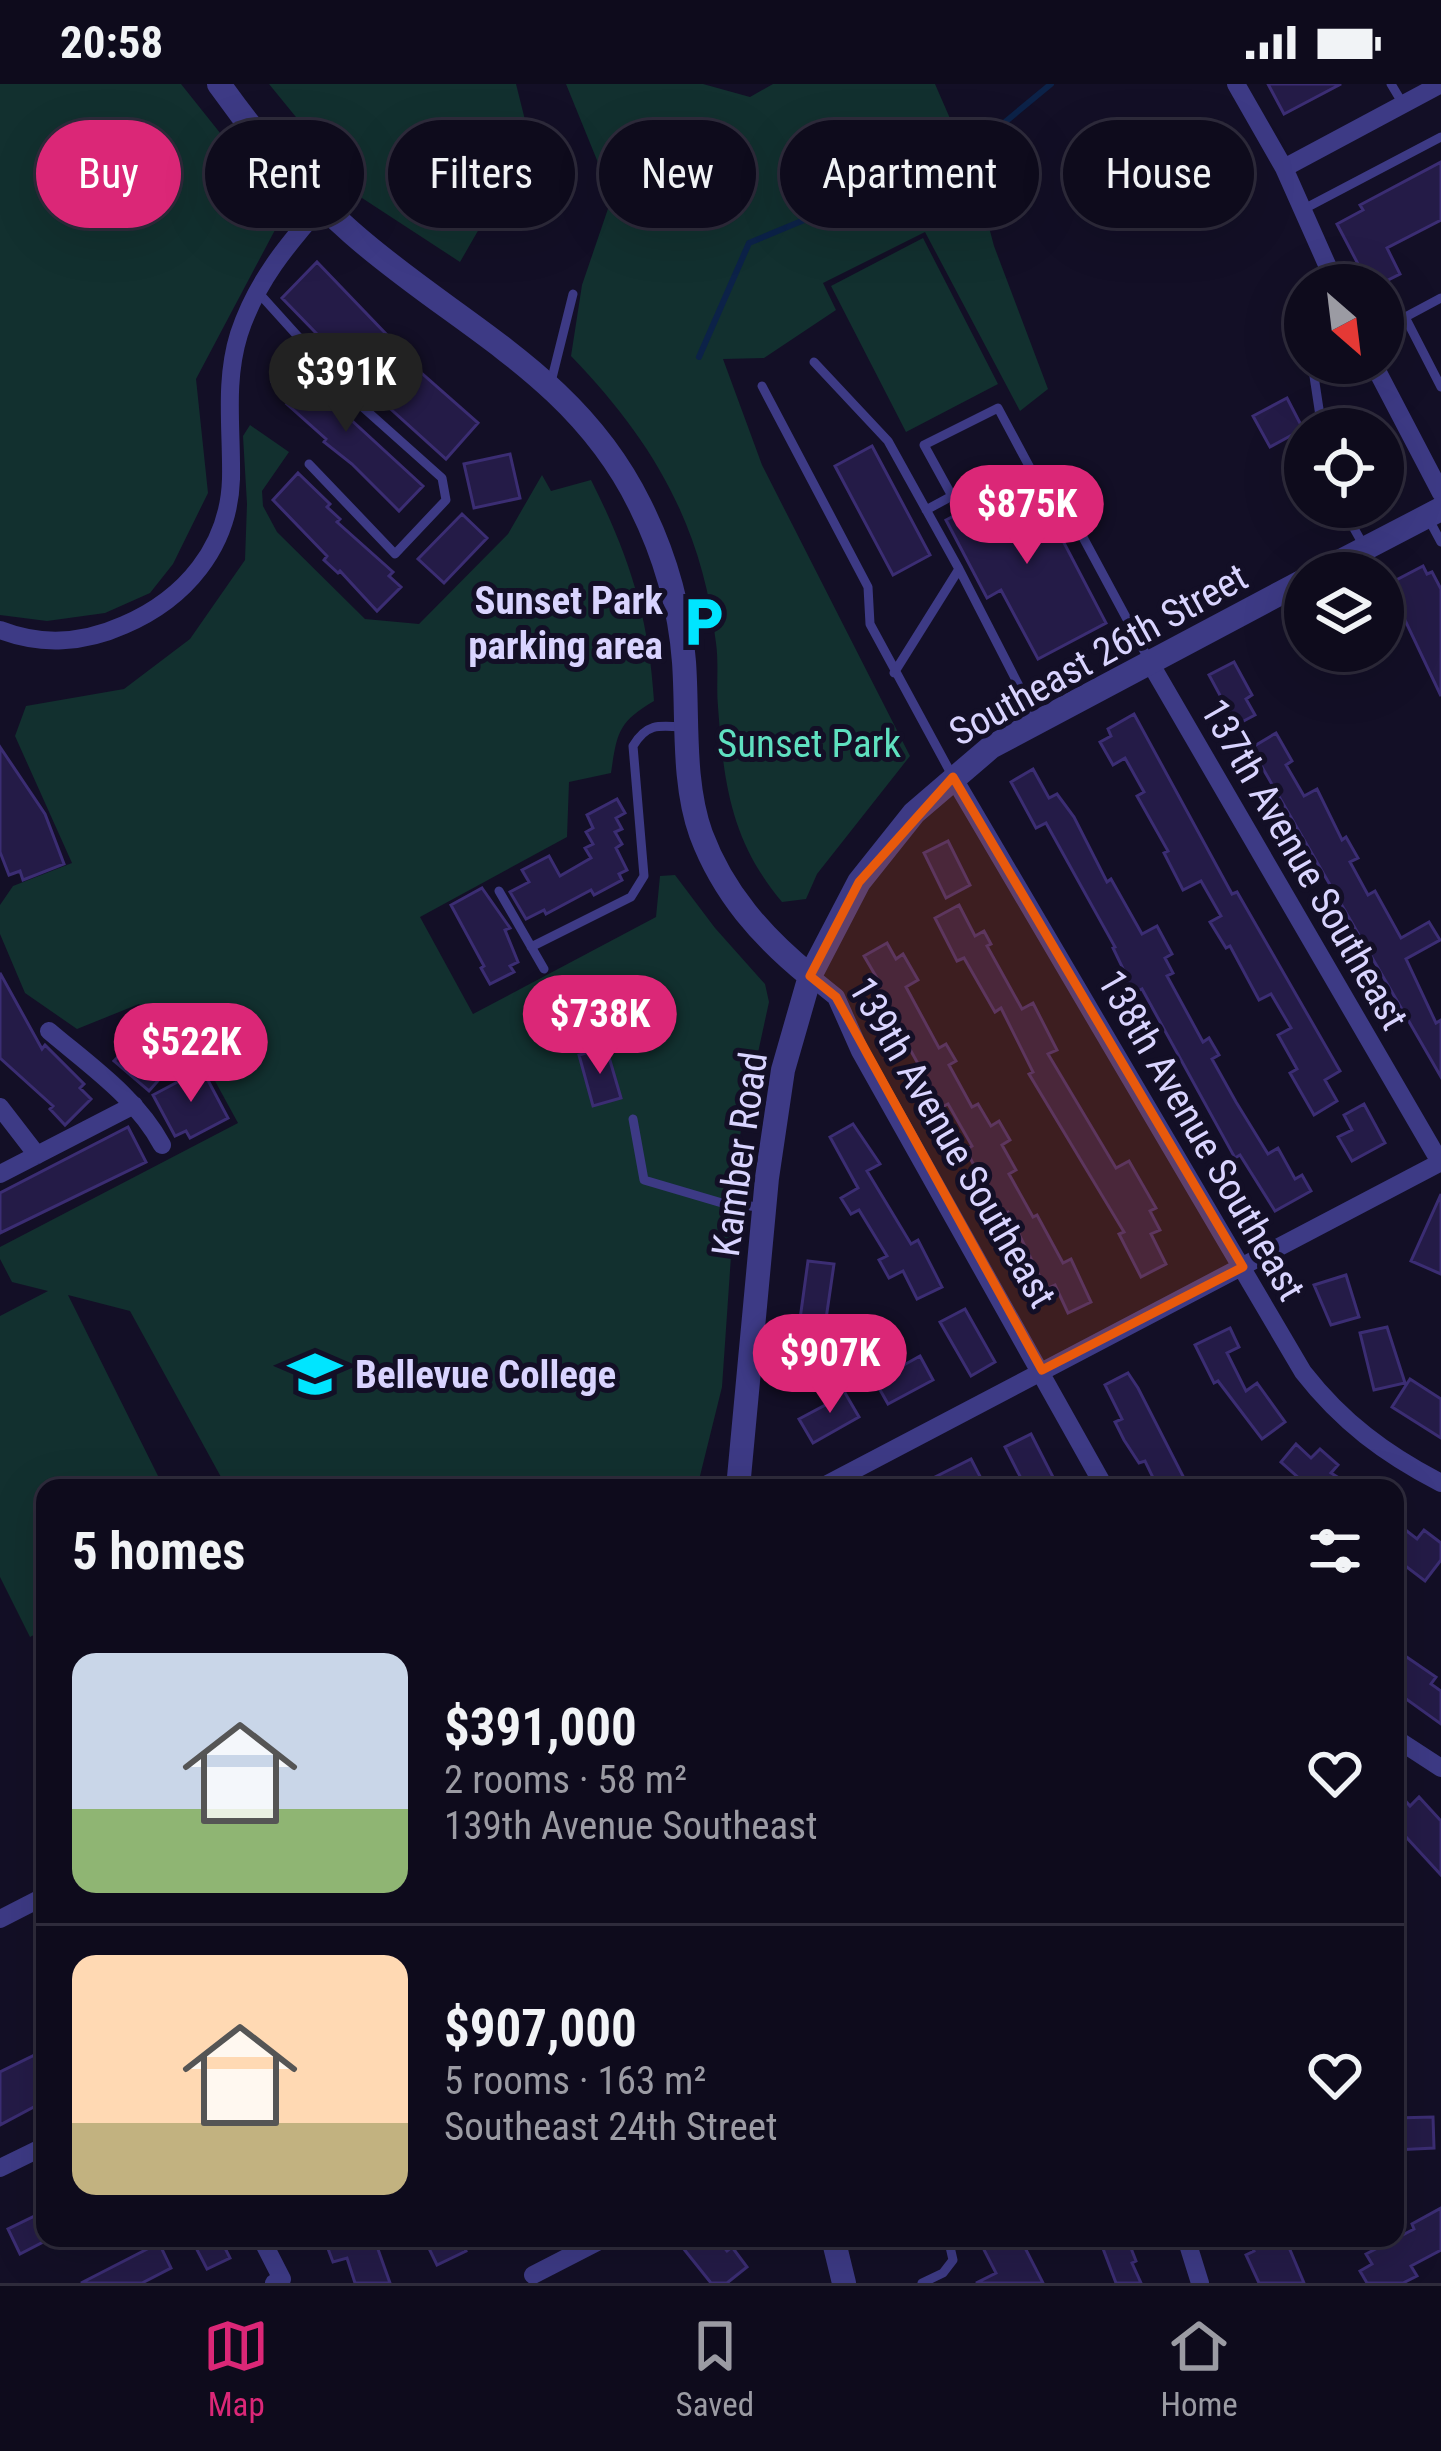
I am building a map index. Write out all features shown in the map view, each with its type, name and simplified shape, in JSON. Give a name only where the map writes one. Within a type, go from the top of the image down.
[{"type":"street","name":"139th Avenue Southeast","points":[[219,84],[247,120]]},
{"type":"street","points":[[1236,84],[1284,169],[1326,264]]},
{"type":"street","points":[[1284,169],[1441,84]]},
{"type":"street","points":[[0,630],[61,641],[111,631],[156,608],[197,574],[228,509],[232,363],[256,291],[267,270],[303,228]]},
{"type":"street","name":"139th Avenue Southeast","points":[[348,228],[550,384],[610,454],[639,502],[658,545],[677,616],[694,805],[701,834],[722,878],[754,926],[836,997],[860,1051],[1100,1479]]},
{"type":"street","points":[[1384,384],[1441,493]]},
{"type":"street","points":[[1357,552],[1434,513]]},
{"type":"street","name":"Southeast 26th Street","points":[[811,976],[859,882],[914,814],[953,777],[991,747],[1037,721],[1284,591]]},
{"type":"street","name":"137th Avenue Southeast","points":[[1149,661],[1441,1162]]},
{"type":"street","name":"138th Avenue Southeast","points":[[953,777],[1285,1345],[1321,1395],[1367,1439],[1441,1483]]},
{"type":"street","name":"Kamber Road","points":[[739,1479],[764,1208],[783,1070],[811,976]]},
{"type":"street","points":[[49,1030],[150,1121],[162,1144]]},
{"type":"street","points":[[0,1174],[134,1105]]},
{"type":"street","points":[[0,1107],[37,1154]]},
{"type":"street","points":[[837,1479],[1441,1162]]},
{"type":"street","points":[[1404,1744],[1441,1768]]},
{"type":"street","points":[[0,1919],[36,1901]]},
{"type":"street","points":[[0,2168],[36,2150]]},
{"type":"street","points":[[265,2247],[278,2281]]},
{"type":"street","points":[[533,2276],[588,2247]]},
{"type":"street","points":[[835,2247],[844,2283]]},
{"type":"street","points":[[1189,2247],[1200,2283]]},
{"type":"lane","points":[[1391,84],[1403,104]]},
{"type":"lane","points":[[1302,210],[1441,136]]},
{"type":"lane","points":[[256,291],[358,403],[442,478],[446,500],[395,554],[309,464]]},
{"type":"lane","points":[[550,384],[573,294]]},
{"type":"lane","points":[[1441,298],[1405,317],[1441,387]]},
{"type":"lane","points":[[814,362],[888,441],[1037,721]]},
{"type":"lane","points":[[762,386],[868,587],[869,624],[953,777]]},
{"type":"lane","points":[[926,510],[952,496],[924,445],[998,407],[1052,507],[1071,515],[1149,661]]},
{"type":"lane","points":[[1434,513],[1441,542]]},
{"type":"lane","points":[[1354,528],[1365,548]]},
{"type":"lane","points":[[894,673],[958,569]]},
{"type":"lane","points":[[531,947],[632,897],[644,876],[634,746],[641,732],[655,725],[687,727]]},
{"type":"lane","points":[[499,891],[544,969]]},
{"type":"lane","points":[[633,1119],[644,1180],[722,1203],[764,1208]]},
{"type":"lane","points":[[922,2283],[943,2273],[952,2260],[950,2247]]},
{"type":"highlighted area","points":[[953,777],[1243,1267],[1042,1370],[836,997],[810,976],[859,882]]},
{"type":"green space","points":[[0,84],[181,84],[210,120],[205,120],[205,228],[276,228],[196,379],[208,493],[173,564],[150,593],[105,613],[47,621],[0,615]]},
{"type":"green space","points":[[269,84],[516,84],[525,120],[388,120],[388,215],[364,199],[364,120],[298,120]]},
{"type":"green space","name":"Sunset Park","points":[[566,84],[703,84],[750,97],[773,84],[935,84],[951,120],[780,120],[780,228],[989,228],[1048,389],[1020,411],[925,232],[823,283],[836,310],[764,358],[723,359],[762,465],[910,756],[817,874],[806,899],[782,902],[751,857],[733,811],[723,762],[709,600],[686,523],[649,453],[571,356],[582,285],[601,228],[756,228],[756,120],[599,120],[599,165]]},
{"type":"green space","points":[[408,228],[482,228],[460,262]]},
{"type":"green space","points":[[923,238],[998,384],[906,432],[831,286]]},
{"type":"green space","points":[[250,425],[289,452],[262,491],[263,506],[277,532],[365,619],[419,624],[508,534],[542,475],[551,491],[591,480],[635,587],[654,701],[621,730],[611,773],[569,782],[567,837],[420,917],[473,1014],[656,917],[660,876],[675,875],[765,984],[769,1002],[739,1140],[722,1387],[699,1479],[222,1479],[130,1311],[68,1295],[160,1479],[36,1479],[36,1634],[30,1637],[0,1577],[0,1316],[48,1291],[12,1282],[0,1259],[0,1247],[238,1123],[203,1059],[139,1004],[77,1029],[25,993],[0,934],[0,905],[13,886],[72,863],[15,736],[26,706],[124,689],[190,639],[245,560],[243,436]]},
{"type":"building","points":[[1268,84],[1341,84],[1284,114]]},
{"type":"building","points":[[1441,162],[1441,220],[1387,248],[1395,264],[1358,264],[1337,224],[1363,210],[1360,205]]},
{"type":"building","points":[[317,262],[409,362],[478,423],[446,459],[282,298]]},
{"type":"building","points":[[296,357],[348,417],[423,486],[399,511],[324,442],[272,382]]},
{"type":"building","points":[[1287,398],[1292,408],[1284,408],[1284,439],[1270,447],[1253,416]]},
{"type":"building","points":[[872,446],[930,555],[893,575],[835,466]]},
{"type":"building","points":[[510,454],[520,498],[474,508],[464,464]]},
{"type":"building","points":[[298,473],[330,504],[327,507],[340,519],[337,522],[393,572],[389,576],[401,587],[377,611],[324,560],[327,556],[273,500]]},
{"type":"building","points":[[1025,478],[1106,623],[1038,659],[1001,590],[987,598],[946,520]]},
{"type":"building","points":[[462,514],[487,538],[444,583],[418,559]]},
{"type":"building","points":[[1423,566],[1441,589],[1441,696],[1404,618],[1404,576]]},
{"type":"building","points":[[1234,662],[1252,695],[1246,699],[1255,715],[1236,725],[1209,675]]},
{"type":"building","points":[[1134,714],[1232,894],[1237,892],[1340,1071],[1325,1080],[1337,1101],[1314,1115],[1290,1073],[1297,1069],[1278,1035],[1291,1028],[1271,994],[1259,1000],[1230,946],[1226,948],[1210,922],[1221,916],[1201,881],[1183,890],[1164,853],[1168,851],[1137,796],[1144,792],[1125,758],[1113,765],[1100,742],[1111,736],[1108,729]]},
{"type":"building","points":[[1276,733],[1292,761],[1286,765],[1304,796],[1317,789],[1342,840],[1346,837],[1358,858],[1350,862],[1368,895],[1375,891],[1401,938],[1429,922],[1440,940],[1406,959],[1436,1023],[1441,1020],[1441,1077],[1251,748]]},
{"type":"building","points":[[0,747],[45,814],[64,864],[23,880],[20,871],[9,875],[0,852]]},
{"type":"building","points":[[1033,769],[1049,798],[1057,794],[1074,817],[1107,882],[1111,879],[1142,934],[1157,926],[1172,954],[1165,958],[1173,973],[1167,976],[1203,1042],[1209,1038],[1219,1055],[1212,1059],[1236,1102],[1268,1154],[1278,1148],[1295,1179],[1302,1175],[1311,1191],[1275,1211],[1240,1155],[1235,1158],[1142,989],[1131,994],[1115,947],[1046,823],[1036,828],[1011,782]]},
{"type":"building","points":[[617,799],[625,813],[616,818],[622,829],[615,832],[622,844],[616,848],[627,870],[619,874],[622,880],[526,919],[510,892],[529,882],[522,870],[549,856],[560,876],[591,858],[585,848],[593,844],[586,832],[593,828],[587,815]]},
{"type":"building","points":[[948,841],[970,885],[946,898],[924,853]]},
{"type":"building","points":[[482,888],[510,928],[505,930],[518,962],[510,966],[514,972],[490,984],[451,905]]},
{"type":"building","points":[[959,905],[975,936],[984,931],[991,944],[987,946],[1022,1009],[1033,1003],[1057,1050],[1048,1054],[1116,1168],[1129,1161],[1156,1208],[1150,1211],[1160,1230],[1151,1234],[1166,1264],[1141,1277],[1119,1234],[1124,1232],[1029,1074],[1033,1072],[1001,1008],[995,1012],[964,958],[957,961],[935,918]]},
{"type":"building","points":[[887,943],[896,959],[903,954],[918,980],[906,987],[939,1048],[946,1044],[956,1061],[949,1065],[972,1107],[978,1104],[991,1126],[999,1121],[1010,1140],[1002,1145],[1016,1170],[1009,1174],[1063,1263],[1071,1259],[1091,1302],[1068,1313],[1055,1285],[1046,1289],[1008,1212],[1000,1216],[966,1150],[972,1146],[948,1104],[942,1107],[876,988],[881,985],[864,956]]},
{"type":"building","points":[[0,973],[42,1049],[45,1045],[84,1084],[80,1088],[91,1099],[65,1125],[50,1109],[53,1106],[0,1058]]},
{"type":"building","points":[[144,1013],[185,1050],[149,1091],[114,1061],[123,1052],[116,1046]]},
{"type":"building","points":[[606,1047],[621,1098],[593,1106],[579,1055]]},
{"type":"building","points":[[202,1069],[228,1118],[190,1138],[186,1131],[175,1136],[153,1095]]},
{"type":"building","points":[[1364,1104],[1385,1143],[1352,1161],[1338,1137],[1352,1130],[1344,1115]]},
{"type":"building","points":[[853,1124],[880,1164],[867,1171],[911,1244],[918,1240],[942,1287],[917,1299],[903,1271],[889,1278],[879,1260],[887,1256],[859,1210],[851,1214],[841,1198],[858,1188],[830,1137]]},
{"type":"building","points":[[128,1127],[146,1162],[0,1233],[0,1193]]},
{"type":"building","points":[[1441,1194],[1441,1274],[1411,1261]]},
{"type":"building","points":[[808,1261],[834,1264],[825,1326],[835,1327],[833,1346],[797,1341]]},
{"type":"building","points":[[1346,1275],[1359,1317],[1331,1325],[1314,1285]]},
{"type":"building","points":[[965,1309],[995,1362],[971,1376],[940,1322]]},
{"type":"building","points":[[1387,1327],[1405,1383],[1374,1390],[1360,1333]]},
{"type":"building","points":[[1230,1328],[1239,1347],[1227,1353],[1246,1391],[1257,1383],[1285,1422],[1262,1439],[1218,1381],[1214,1383],[1195,1345]]},
{"type":"building","points":[[920,1356],[933,1380],[888,1404],[875,1381]]},
{"type":"building","points":[[1128,1373],[1184,1479],[1154,1479],[1145,1461],[1139,1463],[1115,1422],[1122,1419],[1105,1385]]},
{"type":"building","points":[[1410,1379],[1441,1399],[1441,1438],[1392,1407]]},
{"type":"building","points":[[841,1386],[859,1417],[813,1443],[799,1419],[827,1404],[823,1396]]},
{"type":"building","points":[[1031,1434],[1054,1479],[1021,1479],[1005,1447]]},
{"type":"building","points":[[1296,1444],[1311,1458],[1320,1449],[1338,1465],[1331,1473],[1341,1479],[1300,1479],[1281,1462]]},
{"type":"building","points":[[971,1459],[981,1479],[931,1479]]},
{"type":"building","points":[[1404,1529],[1417,1539],[1424,1530],[1441,1543],[1441,1560],[1425,1581],[1404,1565]]},
{"type":"building","points":[[1404,1655],[1436,1677],[1431,1684],[1441,1691],[1441,1724],[1404,1697]]},
{"type":"building","points":[[1419,1797],[1441,1821],[1441,1875],[1404,1835],[1404,1799],[1410,1806]]},
{"type":"building","points":[[36,2054],[36,2106],[0,2125],[0,2072]]},
{"type":"building","points":[[1433,2117],[1434,2148],[1404,2150],[1404,2118]]},
{"type":"building","points":[[1441,2208],[1441,2250],[1411,2266],[1417,2276],[1403,2283],[1367,2283],[1360,2271],[1372,2264],[1366,2254],[1379,2247],[1404,2247],[1404,2234],[1414,2229],[1412,2224]]},
{"type":"building","points":[[36,2215],[36,2246],[20,2254],[8,2229]]},
{"type":"building","points":[[151,2247],[161,2247],[171,2268],[142,2283],[81,2283]]},
{"type":"building","points":[[196,2247],[224,2247],[230,2258],[207,2269]]},
{"type":"building","points":[[327,2247],[377,2247],[390,2283],[355,2283],[347,2258],[333,2262]]},
{"type":"building","points":[[428,2247],[464,2247],[466,2251],[437,2265]]},
{"type":"building","points":[[682,2247],[724,2247],[727,2251],[732,2247],[747,2267],[727,2283],[711,2283]]},
{"type":"building","points":[[983,2247],[1025,2247],[1043,2283],[976,2283],[996,2273]]},
{"type":"building","points":[[1102,2247],[1131,2247],[1141,2283],[1116,2283]]},
{"type":"building","points":[[1252,2247],[1289,2247],[1304,2283],[1259,2283],[1246,2255],[1254,2251]]},
{"type":"waterway","points":[[699,357],[749,243],[970,151],[1051,84]]},
{"type":"place","name":"Sunset Park parking area","points":[[703,622]]},
{"type":"place","name":"Bellevue College","points":[[315,1374]]}]
